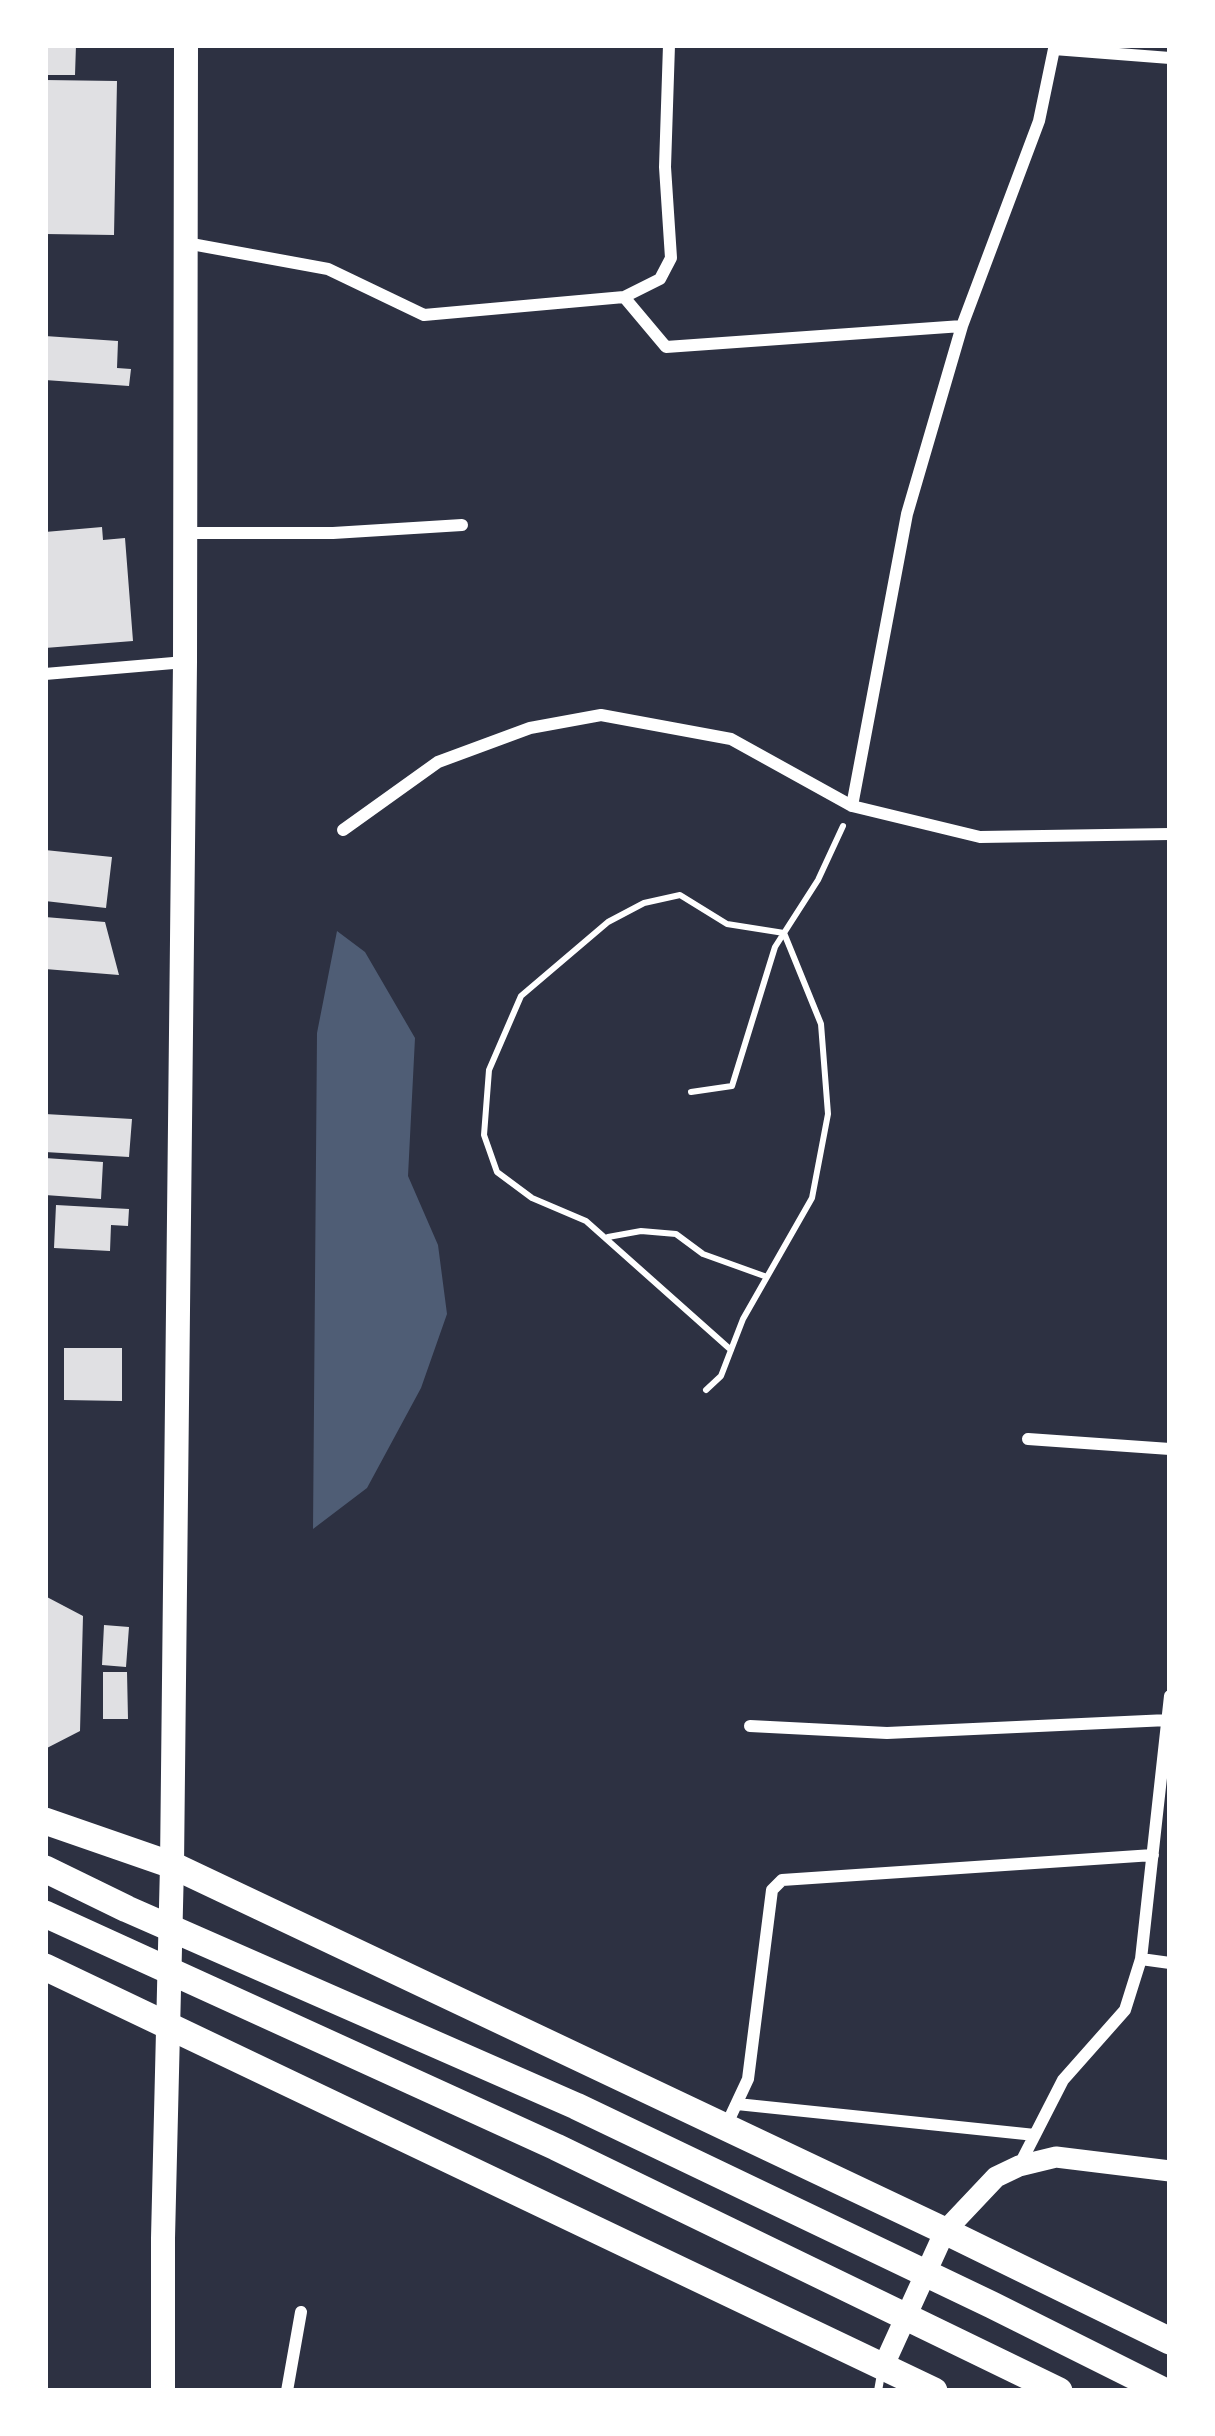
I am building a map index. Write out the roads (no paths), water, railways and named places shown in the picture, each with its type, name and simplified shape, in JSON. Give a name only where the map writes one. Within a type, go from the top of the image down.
[{"type":"highway","points":[[45,1821],[172,1865],[731,2115],[945,2230],[1170,2341]]},
{"type":"highway","points":[[45,1869],[576,2106],[1164,2391]]},
{"type":"highway","points":[[45,1913],[556,2147],[1059,2391]]},
{"type":"highway","points":[[45,1966],[880,2379],[934,2391]]},
{"type":"main road","points":[[164,2391],[184,662],[186,45]]},
{"type":"street","points":[[186,244],[328,269],[424,314],[624,296],[660,279],[671,258],[665,167],[669,45]]},
{"type":"street","points":[[852,806],[907,514],[962,326],[1039,121],[1049,47],[1170,58]]},
{"type":"street","points":[[624,296],[666,347],[962,326]]},
{"type":"street","points":[[185,533],[333,533],[462,524]]},
{"type":"street","points":[[45,674],[184,662]]},
{"type":"street","points":[[343,830],[438,762],[530,728],[602,715],[731,740],[852,806],[980,837],[1170,834]]},
{"type":"street","points":[[1028,1439],[1170,1449]]},
{"type":"street","points":[[1019,2166],[1063,2080],[1125,2010],[1141,1959],[1170,1696]]},
{"type":"street","points":[[750,1726],[886,1733],[1168,1720]]},
{"type":"street","points":[[1035,2135],[731,2115],[748,2079],[772,1890],[782,1880],[1153,1855]]},
{"type":"street","points":[[1141,1959],[1170,1963]]},
{"type":"street","points":[[880,2379],[945,2230],[996,2177],[1055,2157],[1170,2171]]},
{"type":"street","points":[[287,2391],[301,2312]]},
{"type":"water","points":[[337,931],[365,952],[415,1038],[408,1176],[438,1245],[447,1314],[421,1388],[367,1488],[313,1529],[317,1033]]}]
